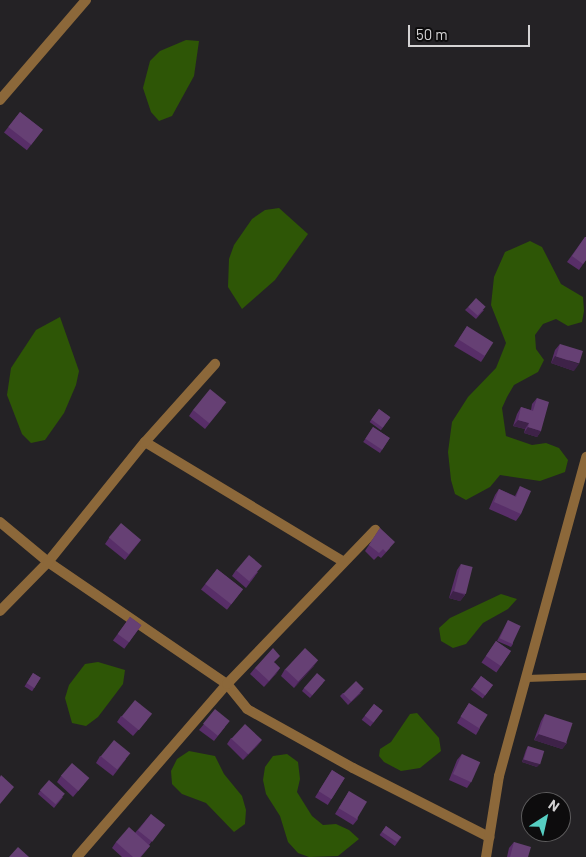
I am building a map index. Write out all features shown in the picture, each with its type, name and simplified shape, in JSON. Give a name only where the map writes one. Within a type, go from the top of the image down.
[{"type":"street","points":[[0,100],[86,0]]},
{"type":"street","points":[[0,611],[48,562],[145,442],[215,364]]},
{"type":"street","points":[[145,442],[344,562]]},
{"type":"street","points":[[486,857],[499,776],[586,457]]},
{"type":"street","points":[[0,522],[48,562],[227,684],[247,709],[285,732],[489,837]]},
{"type":"street","points":[[77,857],[227,684],[375,530]]},
{"type":"lane","points":[[526,678],[586,676]]},
{"type":"green space","points":[[186,40],[199,41],[194,76],[172,116],[159,121],[151,112],[143,88],[150,61],[160,51]]},
{"type":"green space","points":[[279,208],[308,234],[275,280],[242,309],[228,287],[229,259],[234,245],[252,219],[265,210]]},
{"type":"green space","points":[[530,241],[542,247],[561,284],[583,297],[584,311],[582,322],[568,326],[556,319],[543,324],[535,335],[536,349],[544,360],[538,372],[514,385],[507,397],[502,408],[506,436],[532,445],[546,443],[559,448],[568,460],[565,472],[540,481],[500,475],[490,487],[466,500],[455,494],[451,480],[448,452],[452,422],[468,397],[496,368],[506,343],[491,305],[494,277],[505,252]]},
{"type":"green space","points":[[60,317],[79,371],[76,385],[64,413],[45,440],[31,443],[22,434],[7,395],[11,368],[36,330]]},
{"type":"green space","points":[[501,594],[517,599],[508,609],[483,623],[466,644],[453,648],[441,641],[439,628],[450,618]]},
{"type":"green space","points":[[98,662],[125,670],[123,684],[98,717],[86,726],[72,723],[65,698],[69,685],[85,664]]},
{"type":"green space","points":[[417,713],[439,738],[441,751],[420,768],[401,771],[384,762],[379,756],[380,749],[391,742],[410,714]]},
{"type":"green space","points":[[189,751],[215,756],[224,774],[242,796],[246,810],[245,824],[234,832],[206,803],[182,794],[172,784],[171,771],[177,759]]},
{"type":"green space","points":[[287,754],[298,762],[300,779],[297,792],[312,816],[323,825],[336,824],[349,830],[359,839],[338,856],[309,857],[298,853],[288,842],[280,816],[266,794],[263,780],[265,767],[273,756]]},
{"type":"building","points":[[20,112],[43,130],[31,145],[8,127]]},
{"type":"building","points":[[585,237],[586,260],[583,264],[572,256]]},
{"type":"building","points":[[476,298],[486,307],[478,316],[468,307]]},
{"type":"building","points":[[467,326],[493,342],[485,356],[459,340]]},
{"type":"building","points":[[560,344],[583,351],[579,363],[556,356]]},
{"type":"building","points":[[210,389],[226,402],[209,423],[193,410]]},
{"type":"building","points":[[537,398],[549,402],[541,431],[528,427],[529,423],[518,420],[521,407],[533,411]]},
{"type":"building","points":[[379,409],[390,417],[383,428],[371,420]]},
{"type":"building","points":[[373,427],[390,438],[382,450],[365,439]]},
{"type":"building","points":[[520,486],[531,491],[521,514],[494,502],[499,489],[516,497]]},
{"type":"building","points":[[121,523],[141,540],[129,554],[109,538]]},
{"type":"building","points":[[380,528],[395,542],[386,552],[383,549],[379,553],[369,545]]},
{"type":"building","points":[[249,555],[262,566],[249,581],[236,570]]},
{"type":"building","points":[[461,564],[473,567],[466,594],[454,591]]},
{"type":"building","points":[[217,569],[243,589],[231,604],[205,584]]},
{"type":"building","points":[[130,617],[141,625],[129,642],[118,634]]},
{"type":"building","points":[[508,620],[521,626],[512,644],[500,638]]},
{"type":"building","points":[[496,641],[511,651],[501,666],[486,656]]},
{"type":"building","points":[[273,648],[280,656],[274,662],[280,668],[269,681],[255,668]]},
{"type":"building","points":[[305,648],[318,660],[298,681],[285,669]]},
{"type":"building","points":[[33,673],[41,678],[34,688],[27,683]]},
{"type":"building","points":[[317,673],[325,680],[312,695],[304,688]]},
{"type":"building","points":[[481,676],[493,685],[485,695],[473,686]]},
{"type":"building","points":[[356,681],[364,689],[351,702],[343,694]]},
{"type":"building","points":[[135,700],[152,714],[139,730],[122,716]]},
{"type":"building","points":[[469,703],[488,715],[479,728],[461,717]]},
{"type":"building","points":[[374,704],[383,711],[373,723],[365,716]]},
{"type":"building","points":[[215,709],[230,721],[218,736],[203,724]]},
{"type":"building","points":[[545,714],[573,723],[566,743],[539,734]]},
{"type":"building","points":[[245,724],[262,740],[248,754],[231,739]]},
{"type":"building","points":[[114,740],[130,753],[117,770],[101,756]]},
{"type":"building","points":[[528,746],[544,751],[540,764],[524,759]]},
{"type":"building","points":[[462,754],[480,762],[471,782],[453,774]]},
{"type":"building","points":[[72,763],[89,778],[78,791],[61,776]]},
{"type":"building","points":[[332,770],[345,778],[331,799],[319,791]]},
{"type":"building","points":[[1,775],[14,787],[0,804],[0,777]]},
{"type":"building","points":[[49,780],[65,794],[56,804],[40,791]]},
{"type":"building","points":[[349,791],[367,802],[357,819],[339,808]]},
{"type":"building","points":[[151,814],[165,825],[152,842],[138,831]]},
{"type":"building","points":[[386,826],[401,837],[397,842],[382,832]]},
{"type":"building","points":[[129,827],[150,846],[140,857],[133,857],[116,842]]},
{"type":"building","points":[[514,842],[531,847],[528,857],[510,857]]},
{"type":"building","points":[[18,847],[29,857],[9,857]]}]
